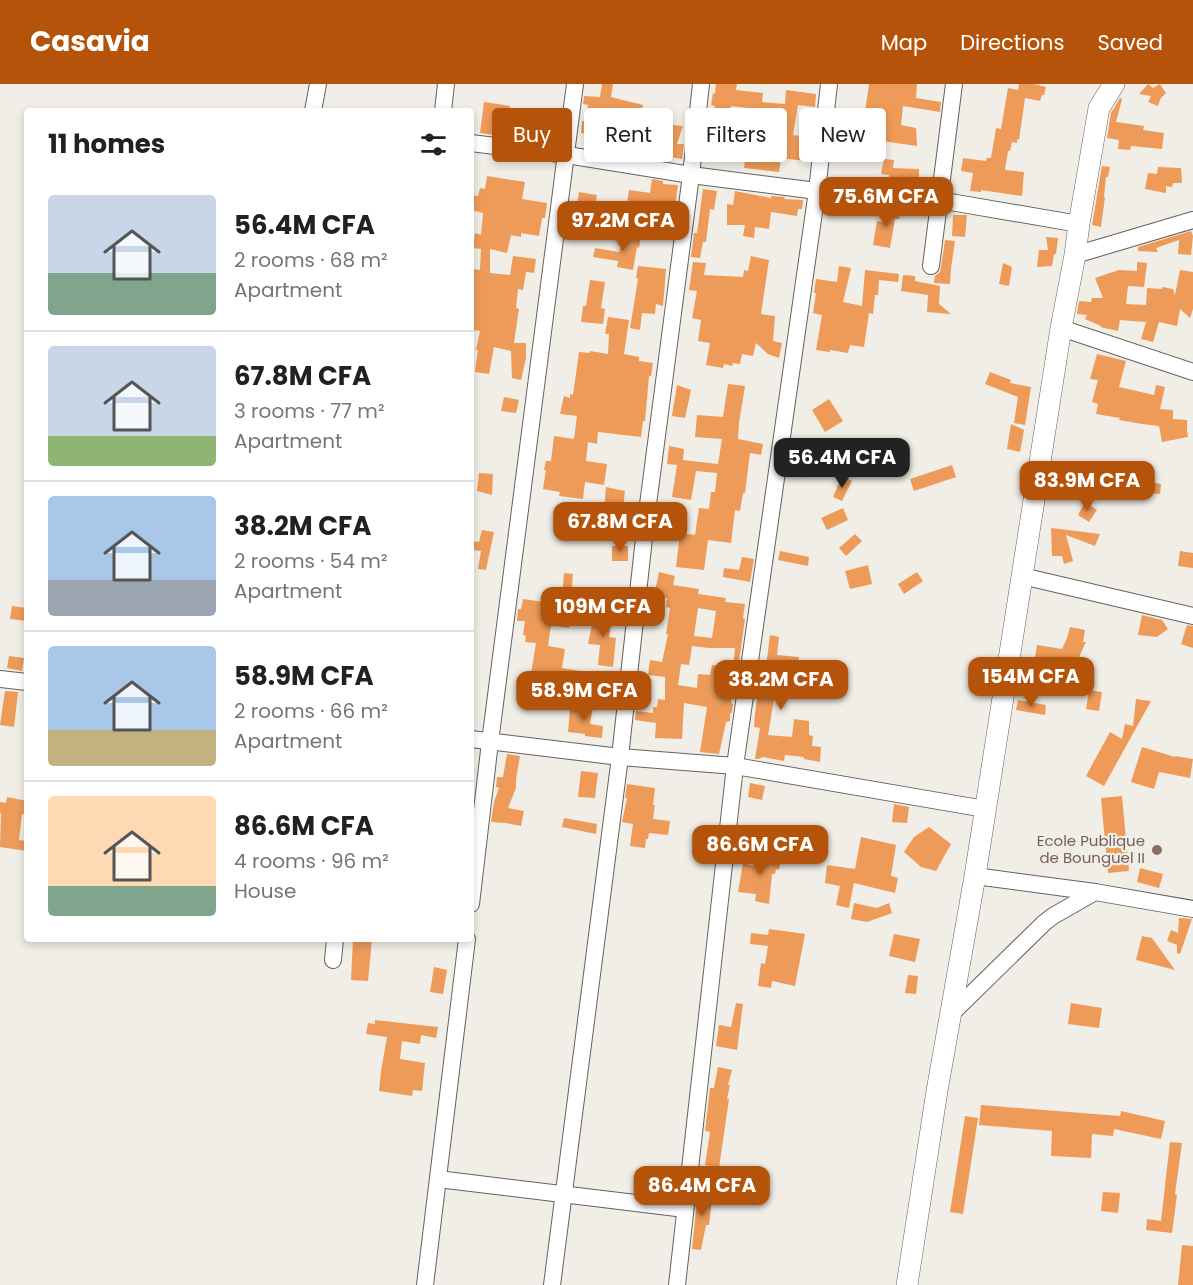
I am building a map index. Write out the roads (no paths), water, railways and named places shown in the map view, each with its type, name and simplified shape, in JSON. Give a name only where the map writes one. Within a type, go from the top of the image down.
[{"type":"main road","points":[[908,1285],[937,1091],[975,876],[1061,328],[1099,108],[1096,84]]},
{"type":"main road","points":[[1099,108],[1114,84]]},
{"type":"street","points":[[314,108],[318,84]]},
{"type":"street","points":[[443,108],[446,84]]},
{"type":"street","points":[[572,111],[575,84]]},
{"type":"street","points":[[552,1285],[620,757],[646,520],[701,84]]},
{"type":"street","points":[[677,1285],[735,766],[829,84]]},
{"type":"street","points":[[931,266],[954,84]]},
{"type":"street","points":[[474,143],[492,146]]},
{"type":"street","points":[[572,156],[691,175],[816,191],[939,200],[1079,224]]},
{"type":"street","points":[[474,878],[566,162]]},
{"type":"street","points":[[1075,255],[1193,220]]},
{"type":"street","points":[[1061,328],[1193,372]]},
{"type":"street","points":[[1022,576],[1193,616]]},
{"type":"street","points":[[0,680],[24,682]]},
{"type":"street","points":[[474,739],[620,757],[735,766],[985,809]]},
{"type":"street","points":[[975,876],[1095,891],[1193,909]]},
{"type":"street","points":[[950,1015],[1044,922],[1095,891]]},
{"type":"street","points":[[333,960],[335,942]]},
{"type":"street","points":[[425,1285],[467,942]]},
{"type":"street","points":[[438,1179],[686,1209]]},
{"type":"place","name":"Ecole Publique de Bounguel II","points":[[1157,850]]}]
